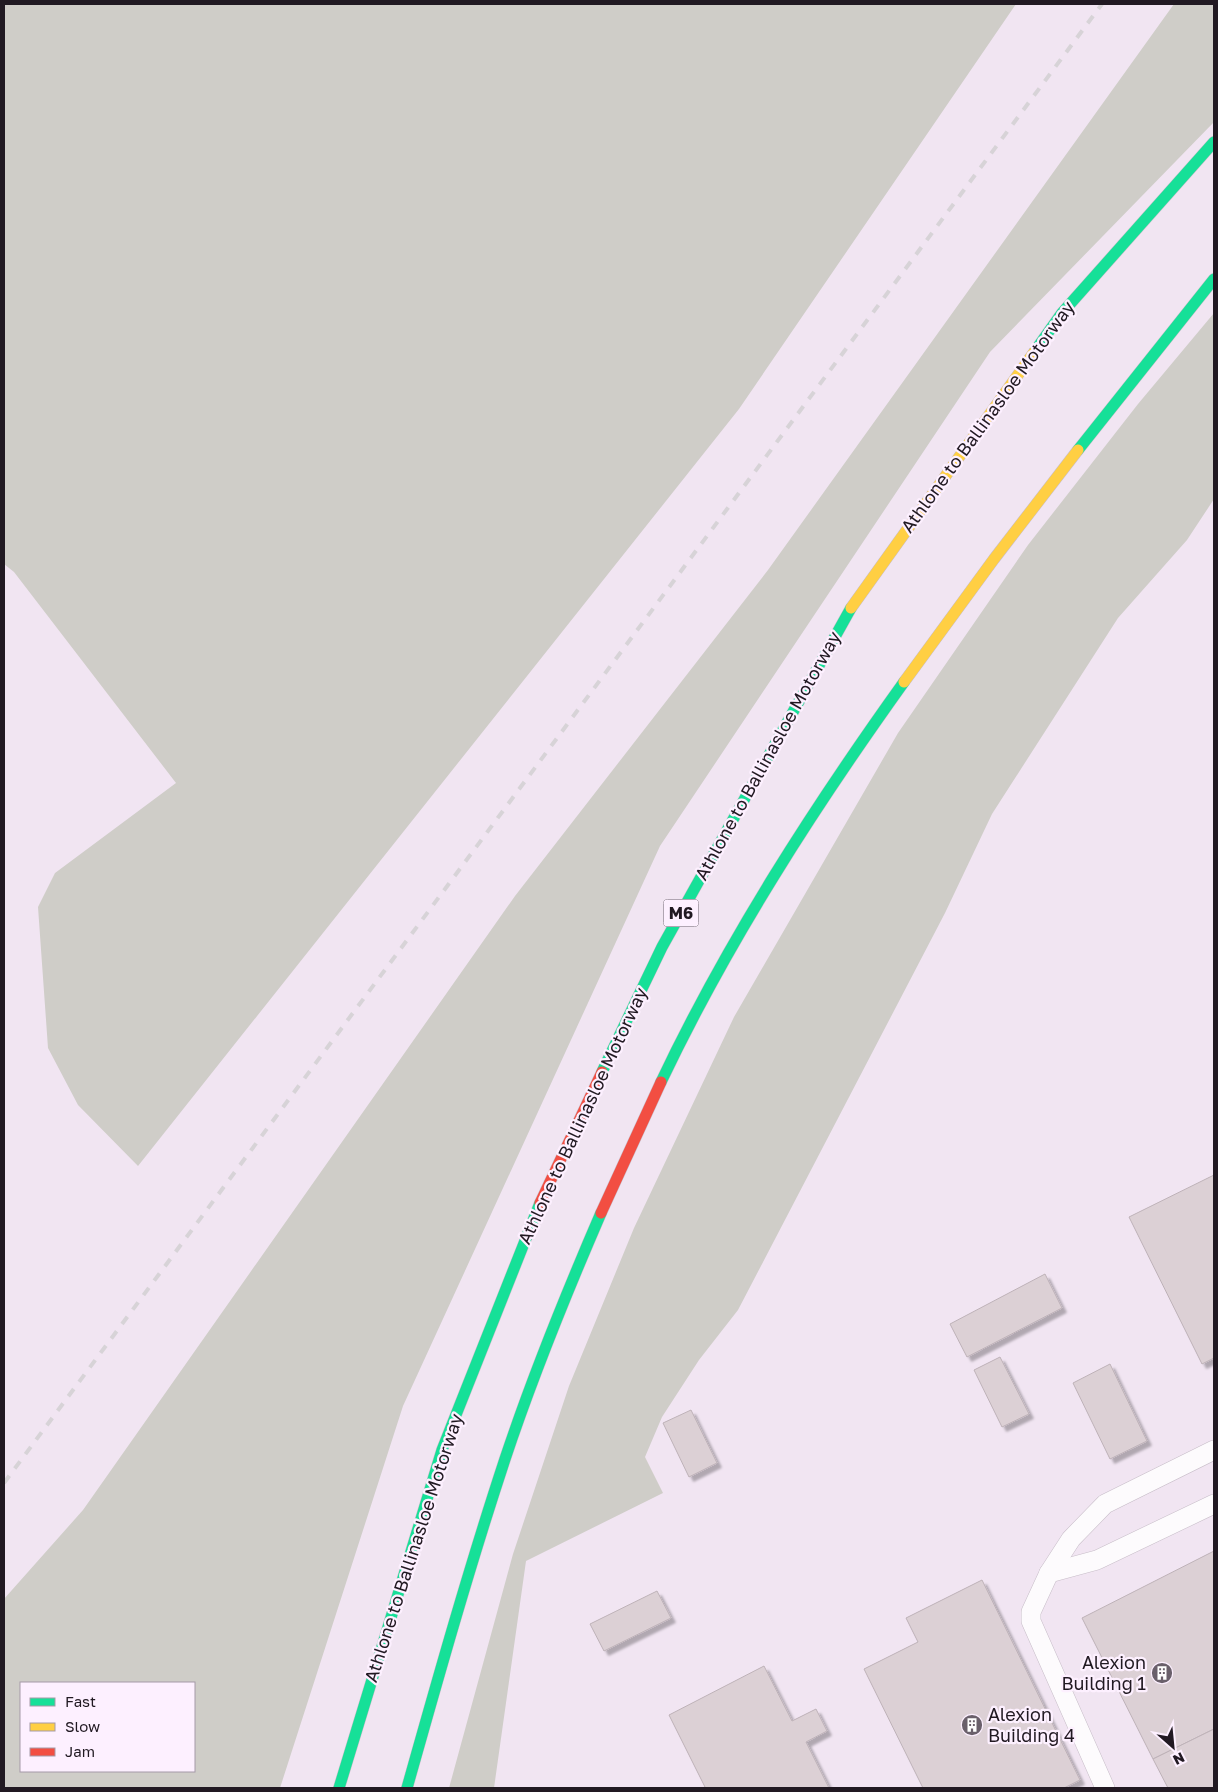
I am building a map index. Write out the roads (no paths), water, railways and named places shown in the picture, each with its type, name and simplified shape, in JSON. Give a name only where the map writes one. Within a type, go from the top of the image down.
[{"type":"highway","name":"Athlone to Ballinasloe Motorway","points":[[339,1788],[442,1450],[548,1184],[662,947],[856,599],[1062,313],[1214,142]]},
{"type":"highway","points":[[407,1788],[472,1560],[544,1351],[624,1159],[719,967],[832,785],[940,631],[1090,432],[1214,279]]},
{"type":"lane","points":[[1105,1788],[1032,1621],[1031,1612],[1049,1573],[1071,1539],[1105,1504],[1214,1450]]},
{"type":"lane","points":[[1049,1573],[1097,1560],[1214,1504]]},
{"type":"railway","points":[[4,1483],[1102,4]]},
{"type":"place","name":"Alexion Building 1","points":[[1162,1673]]},
{"type":"place","name":"Alexion Building 4","points":[[972,1725]]}]
